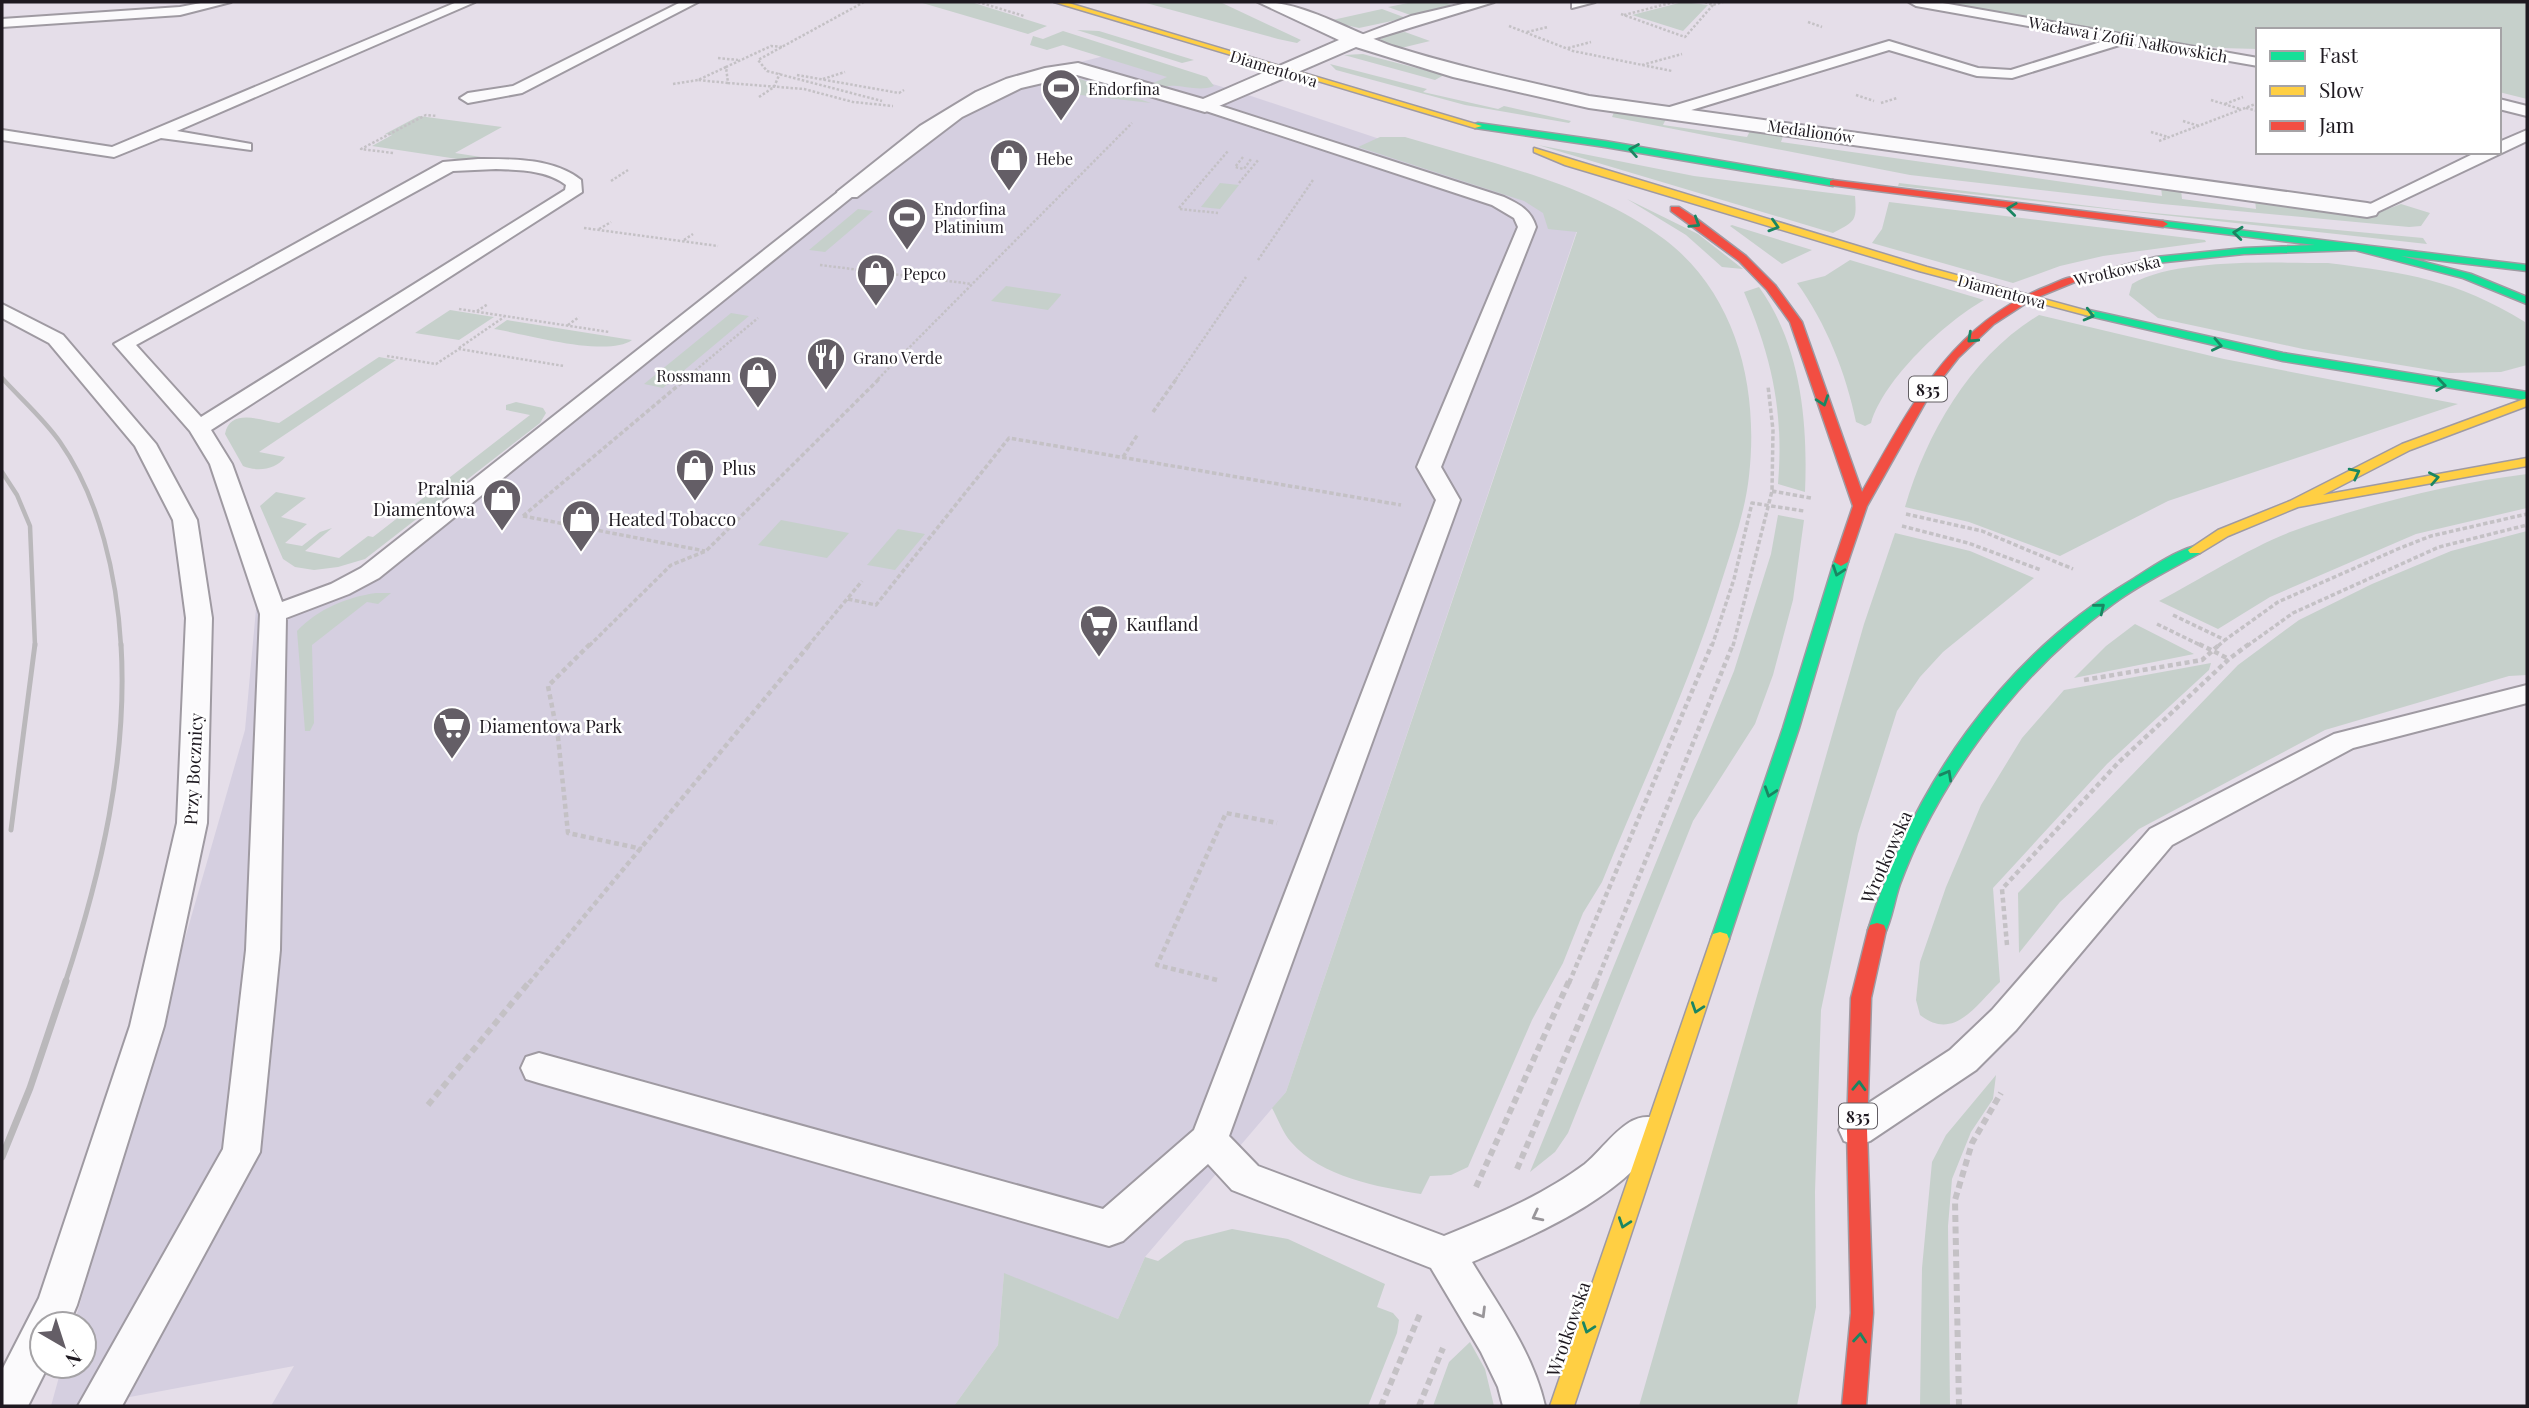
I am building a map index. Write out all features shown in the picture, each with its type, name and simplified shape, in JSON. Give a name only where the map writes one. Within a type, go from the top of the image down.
[{"type":"street","name":"Diamentowa","points":[[1058,2],[1490,130],[1568,163],[1638,185],[2027,298],[2248,351],[2393,378],[2527,396]]},
{"type":"street","name":"Medalionów","points":[[1267,2],[1355,40],[1440,67],[1588,102],[1669,111],[2367,210]]},
{"type":"street","points":[[849,192],[947,116],[977,98],[1058,71],[1078,69],[1205,106],[1355,40]]},
{"type":"street","name":"Diamentowa","points":[[1490,130],[1605,145],[1885,192],[2527,268]]},
{"type":"street","points":[[1638,185],[1735,248],[1762,273],[1781,296],[1796,322],[1860,506]]},
{"type":"street","points":[[2355,247],[2456,272],[2527,301]]},
{"type":"street","name":"Wrotkowska","points":[[1562,1406],[1791,728],[1829,596],[1860,506],[1913,412],[1940,372],[1990,322],[2027,298],[2081,277],[2155,260],[2223,252],[2355,247]]},
{"type":"street","points":[[2295,504],[2406,447],[2527,402]]},
{"type":"street","name":"835","points":[[2295,504],[2527,463]]},
{"type":"street","name":"Wrotkowska","points":[[1854,1406],[1862,1313],[1857,1130],[1861,998],[1883,907],[1914,834],[1965,744],[2004,694],[2037,659],[2107,601],[2223,533],[2295,504]]},
{"type":"lane","points":[[2,23],[180,11],[224,2]]},
{"type":"lane","points":[[2,135],[114,152],[468,2]]},
{"type":"lane","points":[[468,98],[517,90],[691,2]]},
{"type":"lane","points":[[1355,40],[1429,16],[1487,2]]},
{"type":"lane","name":"Wacława i Zofii Nałkowskich","points":[[1916,2],[2256,62]]},
{"type":"lane","points":[[1429,16],[1456,27]]},
{"type":"lane","points":[[1669,111],[1889,45],[1977,72],[2011,74],[2124,39]]},
{"type":"lane","points":[[297,75],[328,79]]},
{"type":"lane","points":[[2501,104],[2527,111]]},
{"type":"lane","points":[[539,1069],[1109,1228],[1209,1140],[1448,500],[1429,467],[1527,227],[1526,219],[1520,213],[1498,201],[1205,106]]},
{"type":"lane","points":[[159,133],[245,147]]},
{"type":"lane","points":[[2501,147],[2527,135]]},
{"type":"lane","points":[[2367,210],[2487,154]]},
{"type":"lane","points":[[99,1406],[241,1152],[263,950],[273,614],[221,464],[199,428],[124,344],[449,166],[491,163],[533,169],[559,173],[575,184],[573,192],[199,428]]},
{"type":"lane","points":[[273,614],[340,589],[370,573],[849,192]]},
{"type":"lane","name":"Przy Bocznicy","points":[[2,310],[56,339],[145,443],[184,520],[199,618],[192,823],[147,1026],[54,1310]]},
{"type":"lane","points":[[1857,1130],[1963,1060],[2004,1020],[2161,836],[2344,741],[2527,694]]},
{"type":"lane","points":[[1446,1255],[1534,1218],[1576,1194],[1621,1156],[1662,1109]]},
{"type":"lane","points":[[1209,1140],[1245,1178],[1446,1255],[1496,1338],[1518,1383],[1524,1406]]},
{"type":"lane","points":[[6,1406],[28,1363]]},
{"type":"path","points":[[864,2],[758,60],[767,71],[822,79],[861,89],[900,93],[904,90]]},
{"type":"path","points":[[1623,15],[1674,2]]},
{"type":"path","points":[[1704,2],[1713,5]]},
{"type":"path","points":[[1584,3],[1685,37],[1713,5],[1723,2]]},
{"type":"path","points":[[1526,33],[1548,27]]},
{"type":"path","points":[[1567,48],[1591,42]]},
{"type":"path","points":[[698,80],[771,46],[782,47]]},
{"type":"path","points":[[1641,65],[1682,54]]},
{"type":"path","points":[[718,58],[739,60]]},
{"type":"path","points":[[726,67],[728,83]]},
{"type":"path","points":[[813,84],[845,72]]},
{"type":"path","points":[[759,97],[774,87],[780,73]]},
{"type":"path","points":[[786,74],[858,98],[882,101]]},
{"type":"path","points":[[673,84],[698,80],[804,89],[851,102],[890,106]]},
{"type":"path","points":[[2224,104],[2250,94]]},
{"type":"path","points":[[1880,103],[1897,98]]},
{"type":"path","points":[[2211,100],[2256,111]]},
{"type":"path","points":[[843,107],[851,102]]},
{"type":"path","points":[[2178,134],[2256,104]]},
{"type":"path","points":[[642,849],[568,833],[558,737],[548,686],[671,565],[706,551],[1140,114]]},
{"type":"path","points":[[2183,121],[2199,126]]},
{"type":"path","points":[[2151,132],[2169,138]]},
{"type":"path","points":[[1218,213],[1179,208],[1233,144]]},
{"type":"path","points":[[607,183],[628,170]]},
{"type":"path","points":[[1258,260],[1315,177]]},
{"type":"path","points":[[599,229],[611,222]]},
{"type":"path","points":[[575,225],[724,247]]},
{"type":"path","points":[[683,241],[693,233]]},
{"type":"path","points":[[812,272],[822,263],[972,284]]},
{"type":"path","points":[[1153,412],[1246,277]]},
{"type":"path","points":[[476,312],[488,304]]},
{"type":"path","points":[[456,309],[618,334]]},
{"type":"path","points":[[376,354],[436,364],[505,316]]},
{"type":"path","points":[[567,326],[579,317]]},
{"type":"path","points":[[706,551],[523,516],[758,317]]},
{"type":"path","points":[[458,349],[570,367]]},
{"type":"path","points":[[1489,1236],[1625,915],[1736,638],[1772,491],[1773,430],[1767,377]]},
{"type":"path","points":[[1122,457],[1138,434]]},
{"type":"path","points":[[848,599],[876,605],[1009,438],[1412,507]]},
{"type":"path","points":[[1772,491],[1806,497]]},
{"type":"path","points":[[1381,1406],[1603,907],[1690,704],[1744,549],[1752,503],[1804,511]]},
{"type":"path","points":[[1903,513],[1982,531],[2057,561]]},
{"type":"path","points":[[2004,694],[2202,660],[2211,650],[2278,602],[2431,536],[2527,514]]},
{"type":"path","points":[[2154,623],[2229,659],[2293,613],[2375,575],[2439,547],[2527,524]]},
{"type":"path","points":[[1898,526],[1968,543],[2041,570]]},
{"type":"path","points":[[428,1105],[862,581]]},
{"type":"path","points":[[2168,613],[2225,640]]},
{"type":"path","points":[[1213,993],[1218,981],[1157,965],[1226,813],[1286,825]]},
{"type":"path","points":[[1419,1406],[1467,1290]]},
{"type":"shaded area","points":[[919,2],[971,2],[1047,26],[1028,34]]},
{"type":"shaded area","points":[[1220,2],[1301,40],[1297,43],[1278,39],[1146,3]]},
{"type":"shaded area","points":[[1413,2],[1444,2],[1455,6],[1413,16],[1388,7]]},
{"type":"shaded area","points":[[1683,2],[1708,5],[1683,31],[1632,15]]},
{"type":"shaded area","points":[[1916,2],[2527,2],[2527,99],[2501,92],[2501,28],[2256,28],[2256,49],[2172,44],[2086,33]]},
{"type":"shaded area","points":[[1382,9],[1406,18],[1359,28],[1328,21]]},
{"type":"shaded area","points":[[1077,30],[1099,31],[1194,60],[1182,63]]},
{"type":"shaded area","points":[[1063,31],[1207,77],[1214,86],[1165,87],[1153,83],[1167,77],[1063,45],[1047,50],[1030,45],[1033,36],[1043,39]]},
{"type":"shaded area","points":[[1405,32],[1430,41],[1397,49],[1379,41],[1386,34]]},
{"type":"shaded area","points":[[1112,54],[1236,91],[1589,209],[1577,230],[1286,1092],[1145,1257],[1118,1319],[1004,1274],[998,1345],[954,1406],[271,1406],[294,1366],[82,1406],[51,1406],[58,1380],[98,1380],[98,1310],[78,1310],[245,730],[256,609],[326,586],[361,568],[940,116],[1053,69]]},
{"type":"shaded area","points":[[1363,54],[1444,75],[1435,80],[1344,55]]},
{"type":"shaded area","points":[[1330,64],[1427,89],[1423,92],[1498,109],[1504,106],[1571,121],[1569,123],[1465,105],[1336,70]]},
{"type":"shaded area","points":[[1061,79],[1080,79],[1151,103],[1054,92],[1040,86]]},
{"type":"shaded area","points":[[1615,110],[1667,117],[1663,125],[1747,137],[1751,129],[1784,133],[1781,142],[2162,196],[2161,187],[2181,189],[2182,199],[2256,209],[2255,200],[2372,215],[2401,204],[2430,213],[2421,226],[2409,227],[2162,204],[1910,175],[1612,117]]},
{"type":"shaded area","points":[[419,116],[502,127],[455,153],[481,157],[464,160],[372,146],[392,135],[385,134]]},
{"type":"shaded area","points":[[1380,137],[1405,137],[1539,177],[1604,203],[1664,239],[1689,261],[1726,315],[1738,345],[1750,410],[1749,476],[1734,544],[1695,659],[1665,734],[1602,882],[1583,913],[1563,963],[1532,1020],[1468,1167],[1451,1175],[1430,1176],[1421,1194],[1369,1184],[1318,1164],[1291,1142],[1272,1108],[1286,1092],[1577,232],[1548,229],[1543,213],[1524,201],[1358,147]]},
{"type":"shaded area","points":[[1538,145],[1694,176],[1855,196],[1855,216],[1850,223],[1833,233]]},
{"type":"shaded area","points":[[1220,183],[1239,185],[1220,209],[1201,207]]},
{"type":"shaded area","points":[[1899,183],[2122,210],[2423,238],[2427,244],[1898,186]]},
{"type":"shaded area","points":[[1627,199],[1698,234],[1743,269],[1722,267],[1686,235]]},
{"type":"shaded area","points":[[1889,202],[2206,242],[2103,256],[2060,266],[2013,283],[1872,243],[1882,229]]},
{"type":"shaded area","points":[[858,209],[873,211],[825,252],[809,250]]},
{"type":"shaded area","points":[[1730,226],[1812,250],[1782,264]]},
{"type":"shaded area","points":[[1850,260],[1984,300],[1951,323],[1917,354],[1889,388],[1871,423],[1865,426],[1856,422],[1834,349],[1797,283],[1825,276]]},
{"type":"shaded area","points":[[2328,263],[2430,280],[2476,296],[2500,308],[2525,322],[2527,365],[2501,372],[2449,373],[2303,349],[2158,318],[2129,295],[2132,284],[2174,270],[2227,264]]},
{"type":"shaded area","points":[[1006,286],[1061,295],[1048,310],[991,301]]},
{"type":"shaded area","points":[[1759,287],[1784,334],[1799,385],[1805,439],[1805,492],[1778,484],[1779,433],[1774,386],[1762,340],[1744,292]]},
{"type":"shaded area","points":[[450,310],[494,317],[459,340],[415,333]]},
{"type":"shaded area","points":[[731,313],[749,316],[663,388],[644,384]]},
{"type":"shaded area","points":[[2039,315],[2224,359],[2458,404],[2168,501],[2060,556],[1969,522],[1905,507],[1926,451],[1955,398],[1992,352]]},
{"type":"shaded area","points":[[507,320],[632,340],[620,345],[586,346],[494,329]]},
{"type":"shaded area","points":[[379,357],[396,360],[259,452],[285,457],[277,465],[266,469],[243,466],[225,434],[233,421],[239,418],[255,418],[279,423]]},
{"type":"shaded area","points":[[516,402],[543,408],[546,413],[540,423],[365,559],[338,567],[314,570],[295,567],[283,559],[260,506],[276,492],[306,498],[281,517],[307,524],[285,543],[302,546],[320,532],[332,528],[305,551],[339,558],[368,536],[373,537],[530,415],[506,410],[506,405]]},
{"type":"shaded area","points":[[2527,474],[2527,508],[2416,534],[2270,597],[2218,629],[2159,601],[2260,546],[2321,521],[2438,489]]},
{"type":"shaded area","points":[[1778,515],[1804,520],[1793,600],[1773,675],[1755,724],[1693,821],[1568,1133],[1555,1152],[1530,1172],[1734,671],[1771,554]]},
{"type":"shaded area","points":[[781,520],[849,533],[827,558],[758,545]]},
{"type":"shaded area","points":[[898,529],[925,534],[895,570],[867,565]]},
{"type":"shaded area","points":[[2527,531],[2527,675],[2509,676],[2325,730],[2139,829],[2060,902],[2019,953],[2018,893],[2238,665],[2299,620],[2372,584],[2451,551]]},
{"type":"shaded area","points":[[1895,533],[1970,551],[2034,578],[1943,652],[1920,677],[1897,711],[1858,834],[1821,1010],[1815,1192],[1816,1307],[1797,1406],[1639,1406],[1864,624]]},
{"type":"shaded area","points":[[376,593],[391,593],[378,604],[367,602],[312,645],[314,723],[310,731],[305,731],[297,631],[314,616],[334,605]]},
{"type":"shaded area","points":[[2135,624],[2194,654],[2074,678],[2106,646]]},
{"type":"shaded area","points":[[2211,663],[2209,670],[2107,764],[1993,888],[2000,982],[1973,1010],[1954,1022],[1932,1022],[1920,1015],[1916,1000],[1920,962],[1946,887],[1981,805],[2022,738],[2064,690]]},
{"type":"shaded area","points":[[1996,1075],[1993,1099],[1971,1132],[1952,1179],[1948,1226],[1950,1406],[1920,1406],[1922,1268],[1932,1162],[1946,1135]]},
{"type":"shaded area","points":[[1232,1229],[1288,1239],[1385,1284],[1377,1307],[1393,1313],[1399,1320],[1397,1333],[1368,1406],[954,1406],[998,1345],[1004,1273],[1118,1319],[1145,1257],[1158,1261],[1185,1241]]},
{"type":"shaded area","points":[[1470,1342],[1485,1369],[1494,1406],[1433,1406],[1449,1362]]},
{"type":"railway","points":[[2,378],[54,434],[86,488],[96,513],[110,566],[121,646]]},
{"type":"railway","points":[[2,472],[17,495],[30,526],[35,644]]},
{"type":"railway","points":[[11,830],[35,644]]},
{"type":"railway","points":[[65,983],[90,900],[109,816],[120,730],[121,644]]},
{"type":"railway","points":[[2,1157],[30,1088],[66,981]]},
{"type":"traffic: fast","points":[[1478,126],[1605,144],[1833,183]]},
{"type":"traffic: fast","points":[[2163,224],[2355,247],[2467,276],[2527,301]]},
{"type":"traffic: fast","points":[[2077,279],[2156,260],[2244,251],[2355,247],[2527,268]]},
{"type":"traffic: fast","points":[[2089,313],[2283,357],[2527,396]]},
{"type":"traffic: fast","points":[[1877,930],[1891,884],[1911,837],[1965,746],[1997,704],[2032,665],[2069,631],[2118,594],[2195,550]]},
{"type":"traffic: fast","points":[[1720,939],[1791,728],[1841,562]]},
{"type":"traffic: slow","points":[[1058,2],[1478,126]]},
{"type":"traffic: slow","points":[[1537,150],[1568,163],[1923,269],[2089,313]]},
{"type":"traffic: slow","points":[[2295,504],[2406,447],[2527,402]]},
{"type":"traffic: slow","points":[[2195,550],[2223,533],[2295,504],[2527,462]]},
{"type":"traffic: slow","points":[[1562,1406],[1720,939]]},
{"type":"traffic: jam","points":[[1833,183],[2163,224]]},
{"type":"traffic: jam","points":[[1675,209],[1710,233],[1757,272],[1796,322],[1860,506]]},
{"type":"traffic: jam","points":[[1841,562],[1860,506],[1925,393],[1954,356],[1990,322],[2027,298],[2077,279]]},
{"type":"traffic: jam","points":[[1854,1406],[1862,1313],[1857,1130],[1861,998],[1877,930]]},
{"type":"place","name":"Endorfina","points":[[1061,122]]},
{"type":"place","name":"Hebe","points":[[1009,192]]},
{"type":"place","name":"Endorfina Platinium","points":[[907,251]]},
{"type":"place","name":"Pepco","points":[[876,307]]},
{"type":"place","name":"Grano Verde","points":[[826,391]]},
{"type":"place","name":"Rossmann","points":[[758,409]]},
{"type":"place","name":"Plus","points":[[695,502]]},
{"type":"place","name":"Pralnia Diamentowa","points":[[502,532]]},
{"type":"place","name":"Heated Tobacco","points":[[581,553]]},
{"type":"place","name":"Kaufland","points":[[1099,658]]},
{"type":"place","name":"Diamentowa Park","points":[[452,760]]}]
